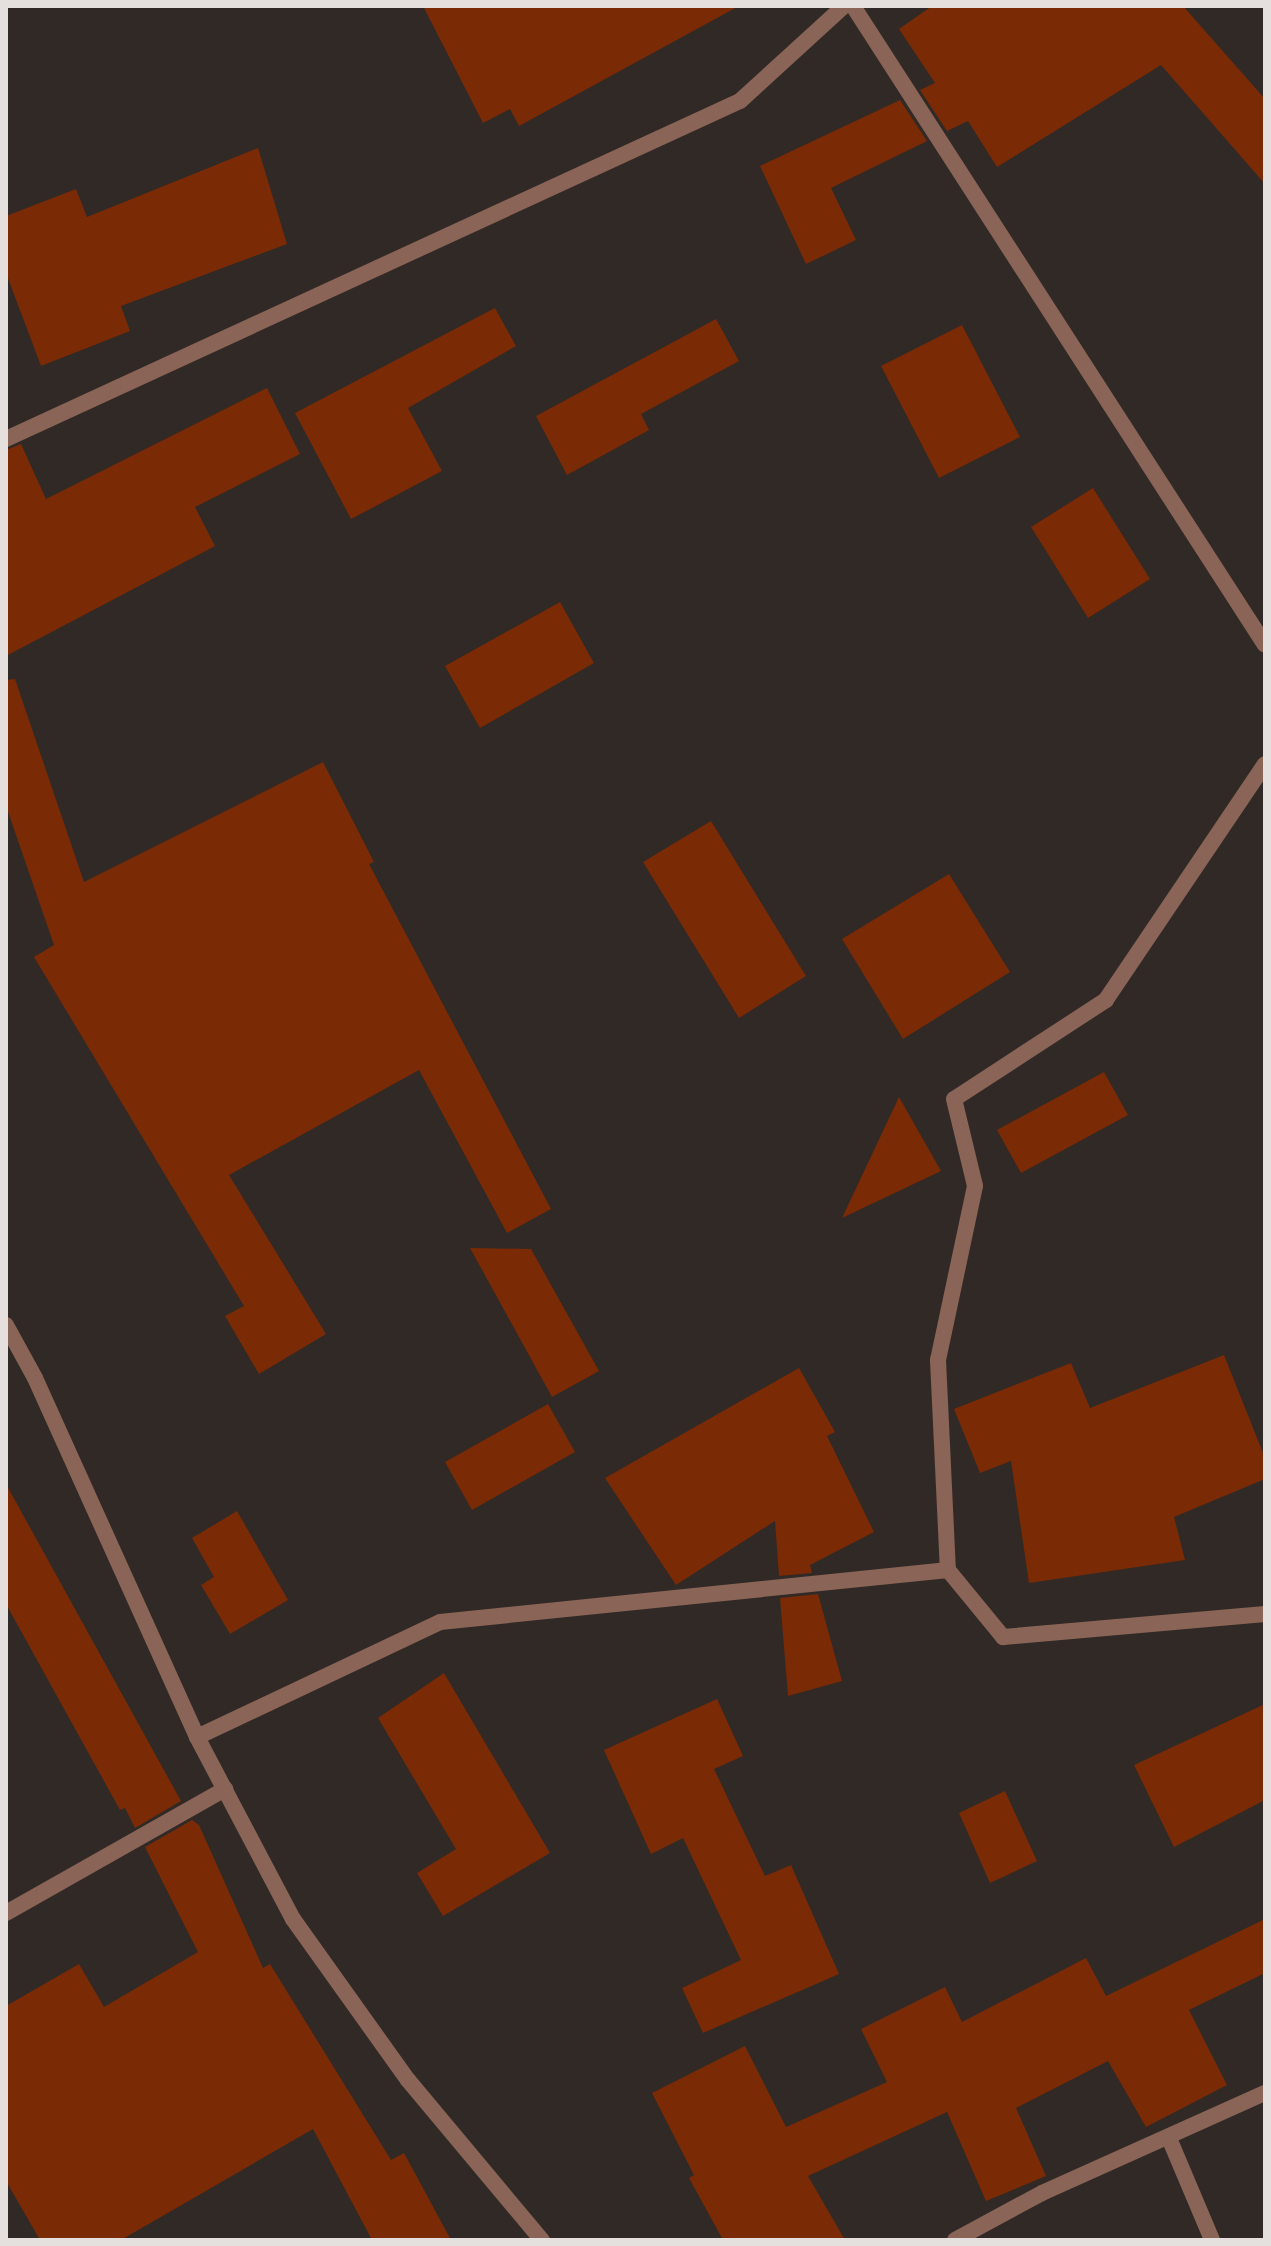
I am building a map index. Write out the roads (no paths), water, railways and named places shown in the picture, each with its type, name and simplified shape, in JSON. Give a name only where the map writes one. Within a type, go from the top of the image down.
[{"type":"street","points":[[6,439],[740,101],[844,6]]},
{"type":"street","points":[[853,6],[1265,645]]},
{"type":"street","points":[[1265,764],[1106,1000],[954,1099],[975,1186],[938,1360],[948,1570],[1003,1637],[1265,1614]]},
{"type":"street","points":[[6,1325],[35,1378],[197,1737],[293,1919],[408,2080],[542,2240]]},
{"type":"street","points":[[197,1737],[440,1622],[948,1570]]},
{"type":"street","points":[[6,1913],[225,1789]]},
{"type":"street","points":[[955,2240],[1042,2193],[1265,2093]]},
{"type":"street","points":[[1169,2138],[1212,2240]]}]
